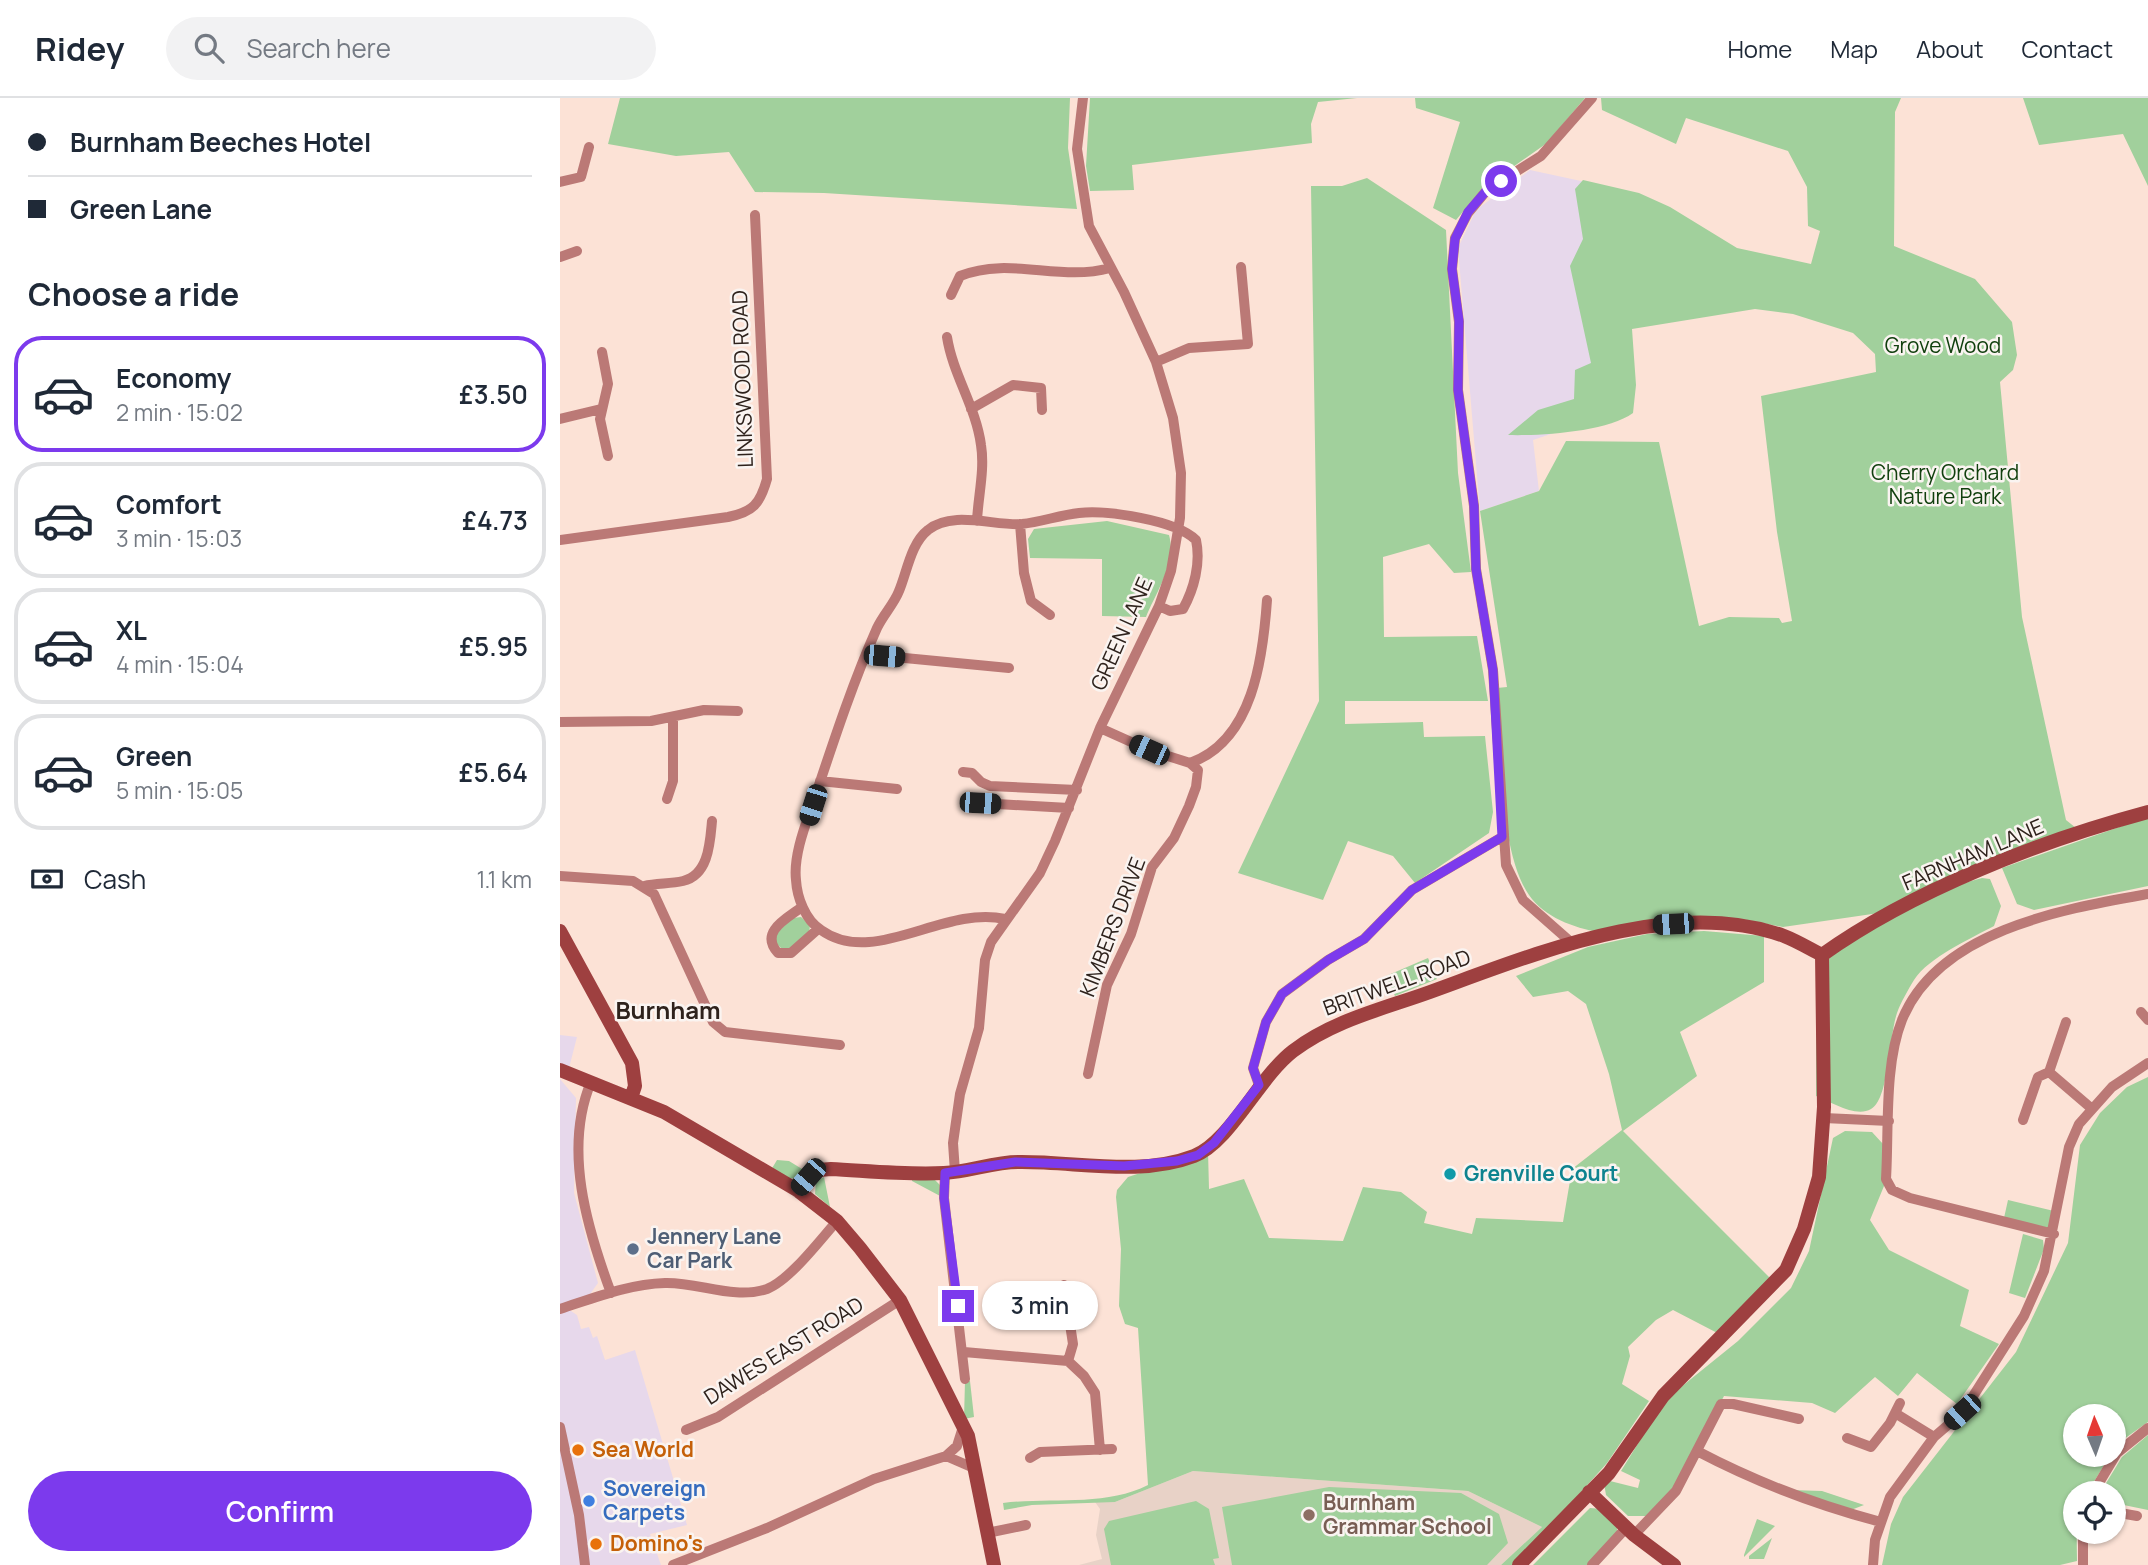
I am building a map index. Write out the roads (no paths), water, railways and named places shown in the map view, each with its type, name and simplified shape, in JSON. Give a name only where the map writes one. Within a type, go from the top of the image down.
[{"type":"street","name":"GREEN LANE","points":[[965,1380],[964,1352],[944,1198],[958,1106],[979,1028],[985,960],[991,942],[1005,919],[1041,873],[1100,728],[1159,606],[1171,571],[1178,528],[1181,473],[1173,418],[1156,362],[1089,226],[1077,149],[1083,98]]},
{"type":"street","points":[[1573,944],[1522,900],[1506,865],[1502,837],[1493,670],[1476,569],[1474,506],[1458,390],[1459,321],[1452,269],[1455,239],[1468,212],[1487,190],[1541,156],[1592,98]]},
{"type":"street","points":[[560,182],[581,177],[589,147]]},
{"type":"street","name":"LINKSWOOD ROAD","points":[[560,540],[729,517],[749,513],[761,500],[767,479],[755,215]]},
{"type":"street","points":[[560,257],[577,251]]},
{"type":"street","points":[[951,295],[960,276],[979,269],[1006,267],[1086,275],[1110,268]]},
{"type":"street","points":[[1156,362],[1189,348],[1248,344],[1241,267]]},
{"type":"street","points":[[947,337],[951,361],[971,409],[981,446],[977,522]]},
{"type":"street","points":[[602,352],[608,384],[601,409],[608,456]]},
{"type":"street","points":[[971,409],[1013,385],[1041,388],[1042,410]]},
{"type":"street","points":[[560,419],[576,412],[601,409]]},
{"type":"street","points":[[1005,919],[967,916],[878,943],[845,942],[818,929],[802,908],[795,878],[805,829],[820,781],[877,626],[898,594],[918,542],[929,528],[952,521],[1020,524],[1081,513],[1124,516],[1178,528],[1196,540],[1196,571],[1183,610],[1170,611],[1159,606]]},
{"type":"street","points":[[1020,524],[1024,573],[1031,601],[1050,615]]},
{"type":"street","points":[[1100,728],[1149,750],[1190,763],[1220,747],[1248,702],[1264,643],[1267,600]]},
{"type":"street","points":[[868,652],[884,656],[1009,668]]},
{"type":"street","points":[[560,722],[673,718],[704,710],[738,711]]},
{"type":"street","points":[[667,799],[673,781],[673,718]]},
{"type":"street","name":"KIMBERS DRIVE","points":[[1088,1074],[1107,985],[1131,934],[1152,867],[1174,838],[1196,787],[1198,770],[1190,763]]},
{"type":"street","points":[[963,772],[972,772],[981,782],[990,786],[1077,790]]},
{"type":"street","points":[[820,781],[897,789]]},
{"type":"street","points":[[980,803],[1069,808]]},
{"type":"street","name":"FARNHAM LANE","points":[[1822,955],[1855,932],[1947,884],[2064,839],[2148,813]]},
{"type":"street","points":[[644,886],[684,881],[693,876],[709,856],[712,821]]},
{"type":"street","points":[[1259,1085],[1253,1068],[1266,1022],[1282,994],[1328,960],[1364,939],[1412,890],[1502,837]]},
{"type":"street","points":[[560,876],[633,881],[654,894],[713,1022],[725,1032],[840,1045]]},
{"type":"street","points":[[2054,1234],[1910,1198],[1892,1190],[1886,1179],[1889,1121],[1893,1055],[1902,1020],[1917,993],[1934,972],[1965,950],[2018,924],[2082,906],[2148,894]]},
{"type":"street","points":[[802,908],[774,929],[770,936],[771,945],[778,953],[791,953],[818,929]]},
{"type":"street","name":"BRITWELL ROAD","points":[[797,1190],[819,1170],[950,1172],[1015,1162],[1124,1166],[1177,1161],[1198,1155],[1214,1143],[1259,1085],[1292,1052],[1331,1027],[1573,944],[1658,925],[1721,924],[1784,936],[1822,955]]},
{"type":"street","points":[[560,931],[632,1063],[635,1086],[631,1098]]},
{"type":"street","points":[[1519,1565],[1609,1473],[1663,1396],[1786,1270],[1804,1228],[1819,1177],[1824,1118],[1822,955]]},
{"type":"street","points":[[2023,1120],[2038,1077],[2049,1072],[2066,1022]]},
{"type":"street","points":[[1873,1565],[1881,1522],[1890,1497],[1934,1437],[1962,1412],[2024,1316],[2044,1271],[2054,1234],[2069,1147],[2079,1124],[2112,1087],[2148,1063]]},
{"type":"street","points":[[560,1070],[664,1112],[797,1190],[837,1222],[883,1275],[900,1300],[963,1427],[976,1469],[994,1565]]},
{"type":"street","points":[[2049,1072],[2091,1108]]},
{"type":"street","points":[[591,1082],[583,1101],[579,1189],[611,1293]]},
{"type":"street","points":[[1824,1118],[1889,1121]]},
{"type":"street","points":[[560,1309],[611,1293],[667,1283],[722,1291],[749,1292],[769,1288],[783,1279],[837,1222]]},
{"type":"street","points":[[1063,1286],[1073,1344],[1068,1362]]},
{"type":"street","name":"DAWES EAST ROAD","points":[[687,1430],[719,1417],[900,1300]]},
{"type":"street","points":[[964,1352],[1068,1362],[1084,1376],[1095,1393],[1100,1450]]},
{"type":"street","points":[[1847,1438],[1871,1447],[1900,1403]]},
{"type":"street","points":[[1592,1565],[1676,1491],[1721,1404],[1800,1419]]},
{"type":"street","points":[[1895,1413],[1934,1437]]},
{"type":"street","points":[[560,1427],[562,1452],[579,1515],[585,1565]]},
{"type":"street","points":[[673,1565],[767,1528],[874,1479],[946,1456],[957,1446],[963,1427]]},
{"type":"street","points":[[2100,1481],[2117,1453],[2148,1427]]},
{"type":"street","points":[[1030,1458],[1040,1452],[1112,1449]]},
{"type":"street","points":[[1697,1451],[1739,1473],[1821,1507],[1881,1522]]},
{"type":"street","points":[[946,1456],[976,1469]]},
{"type":"street","points":[[1589,1492],[1630,1532],[1674,1565]]},
{"type":"street","points":[[2126,1514],[2137,1516]]},
{"type":"street","points":[[987,1533],[1026,1525]]},
{"type":"street","points":[[2083,1544],[2083,1565]]},
{"type":"place","name":"Grenville Court","points":[[1450,1174]]},
{"type":"place","name":"Jennery Lane Car Park","points":[[633,1249]]},
{"type":"place","name":"Sea World","points":[[578,1450]]},
{"type":"place","name":"Sovereign Carpets","points":[[589,1501]]},
{"type":"place","name":"Burnham Grammar School","points":[[1309,1515]]},
{"type":"place","name":"Domino's","points":[[596,1544]]},
{"type":"district","name":"Burnham","points":[[668,1011]]},
{"type":"park label","name":"Grove Wood","points":[[1943,346]]},
{"type":"park label","name":"Cherry Orchard Nature Park","points":[[1945,485]]}]
